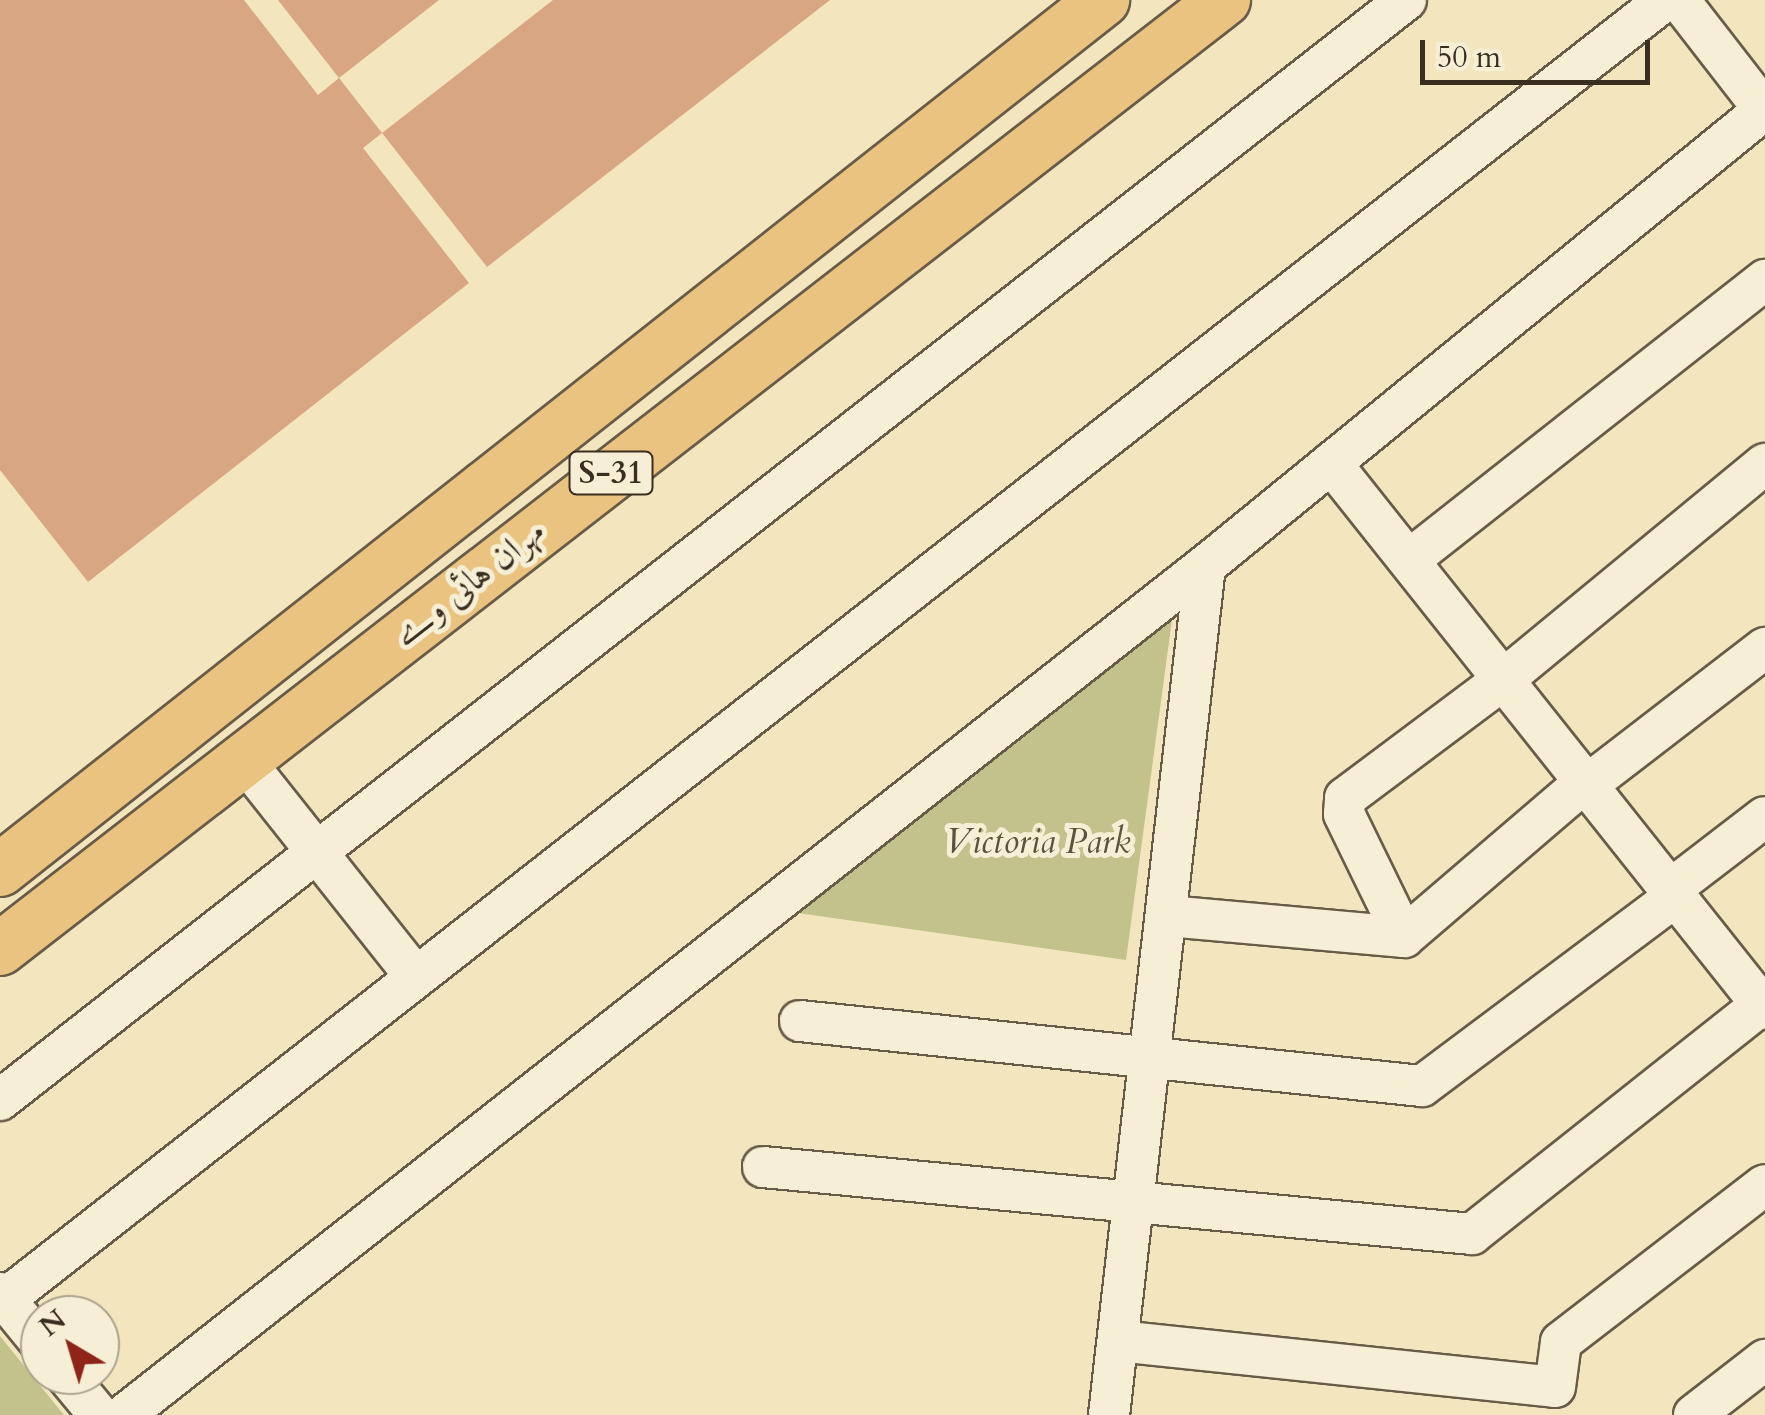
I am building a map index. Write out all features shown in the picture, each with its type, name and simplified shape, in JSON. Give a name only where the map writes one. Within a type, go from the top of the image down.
[{"type":"main road","name":"مہران ہائی وے","points":[[0,870],[1103,0]]},
{"type":"main road","name":"مہران ہائی وے","points":[[0,949],[1224,0]]},
{"type":"street","points":[[0,1100],[1406,0]]},
{"type":"street","points":[[20,1318],[2,1296],[1665,0]]},
{"type":"street","points":[[124,1415],[1205,566],[1765,111],[1679,0]]},
{"type":"street","points":[[1408,560],[1765,280]]},
{"type":"street","points":[[762,1167],[1472,1234],[1764,1005],[1331,463]]},
{"type":"street","points":[[1404,937],[1341,805],[1504,679],[1765,464]]},
{"type":"street","points":[[1108,1415],[1153,1058],[1205,566]]},
{"type":"street","points":[[1168,916],[1404,937],[1586,783],[1765,648]]},
{"type":"street","points":[[244,759],[416,977]]},
{"type":"street","points":[[800,1021],[1422,1086],[1673,893],[1765,816]]},
{"type":"street","points":[[1118,1341],[1555,1387],[1561,1342],[1765,1185]]},
{"type":"street","points":[[1694,1415],[1765,1360]]},
{"type":"street","points":[[82,1395],[99,1415]]},
{"type":"green space","name":"Victoria Park","points":[[1174,605],[1126,960],[784,911]]},
{"type":"green space","points":[[0,1336],[20,1361],[20,1395],[48,1395],[64,1415],[0,1415]]},
{"type":"building","points":[[0,0],[244,0],[318,95],[339,78],[382,133],[363,148],[469,283],[88,582],[0,470]]},
{"type":"building","points":[[278,0],[439,0],[339,78]]},
{"type":"building","points":[[553,0],[830,0],[487,267],[382,133]]}]
